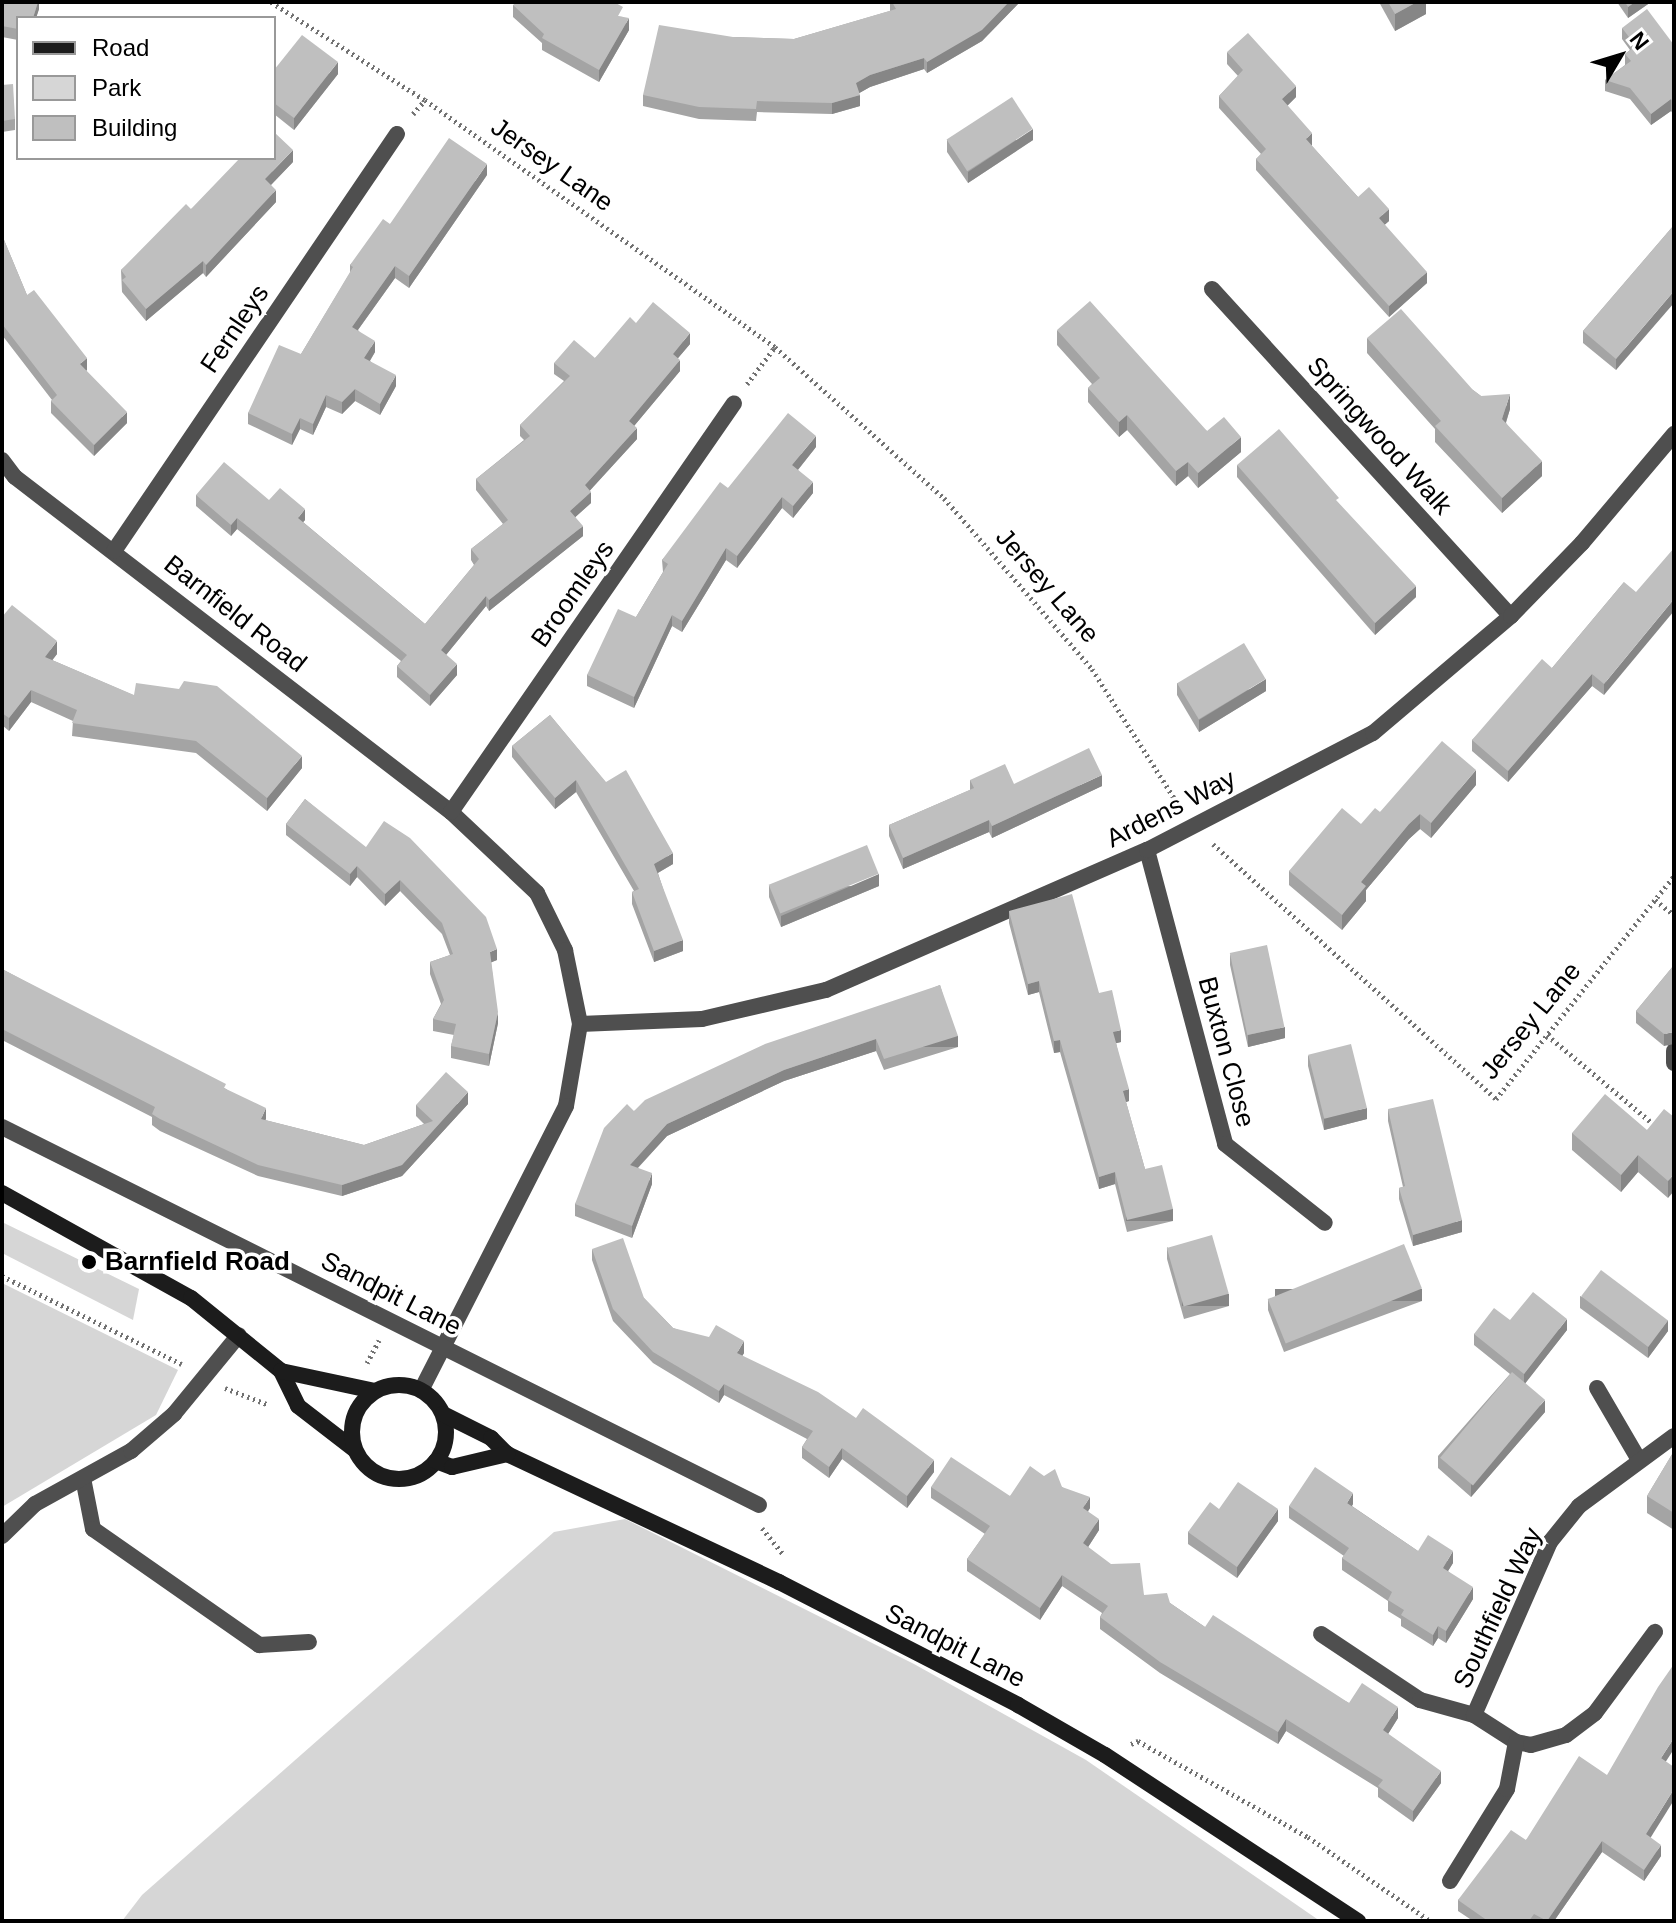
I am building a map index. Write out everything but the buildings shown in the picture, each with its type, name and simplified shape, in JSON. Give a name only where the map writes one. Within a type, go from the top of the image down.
[{"type":"street","name":"Fernleys","points":[[114,551],[397,134]]},
{"type":"street","name":"Springwood Walk","points":[[1212,289],[1511,616]]},
{"type":"street","name":"Broomleys","points":[[451,812],[734,403]]},
{"type":"street","name":"Ardens Way","points":[[580,1024],[702,1019],[826,990],[1147,850],[1373,733],[1511,616],[1582,543],[1674,434]]},
{"type":"street","name":"Barnfield Road","points":[[2,460],[15,477],[451,812],[537,893],[565,950],[580,1024],[566,1106],[421,1390]]},
{"type":"street","name":"Buxton Close","points":[[1147,850],[1225,1144],[1325,1223]]},
{"type":"street","points":[[1674,1051],[1674,1063]]},
{"type":"street","name":"Sandpit Lane","points":[[2,1127],[759,1505]]},
{"type":"street","points":[[2,1193],[191,1298],[281,1371],[298,1406],[355,1450],[363,1464],[392,1479],[408,1478],[436,1461],[446,1430],[443,1414],[421,1390],[397,1385],[374,1391],[281,1371]]},
{"type":"street","points":[[2,1536],[35,1504],[131,1451],[207,1377],[239,1335]]},
{"type":"street","points":[[1597,1388],[1639,1460]]},
{"type":"street","points":[[355,1450],[354,1417],[374,1391]]},
{"type":"street","name":"Sandpit Lane","points":[[443,1414],[491,1438],[507,1454],[779,1582],[1105,1755],[1358,1921]]},
{"type":"street","name":"Southfield Way","points":[[1474,1715],[1504,1638],[1550,1542],[1579,1506],[1674,1436]]},
{"type":"street","points":[[436,1461],[452,1467],[507,1454]]},
{"type":"street","points":[[83,1478],[93,1529],[259,1645],[309,1642]]},
{"type":"street","points":[[1450,1881],[1507,1789],[1516,1742],[1531,1745],[1566,1735],[1595,1713],[1655,1632]]},
{"type":"street","name":"Southfield Way","points":[[1321,1634],[1420,1700],[1474,1715],[1516,1742]]},
{"type":"path","name":"Jersey Lane","points":[[271,2],[425,100],[775,347],[944,498],[1092,669],[1192,825],[1496,1099],[1674,876]]},
{"type":"path","points":[[734,403],[775,347]]},
{"type":"path","points":[[1655,900],[1674,915]]},
{"type":"path","points":[[1547,1035],[1655,1126],[1665,1128]]},
{"type":"path","points":[[2,1276],[207,1377],[241,1398],[261,1399],[271,1407]]},
{"type":"path","points":[[759,1505],[757,1522],[784,1555],[779,1582]]},
{"type":"path","points":[[1105,1755],[1138,1741],[1308,1837],[1430,1921]]},
{"type":"green space","points":[[2,1222],[139,1289],[133,1320],[2,1253]]},
{"type":"green space","points":[[2,1283],[178,1370],[156,1415],[2,1507]]},
{"type":"green space","points":[[625,1519],[914,1664],[1086,1760],[1320,1921],[122,1921],[142,1895],[554,1532]]},
{"type":"place","name":"Barnfield Road","points":[[89,1262]]}]
